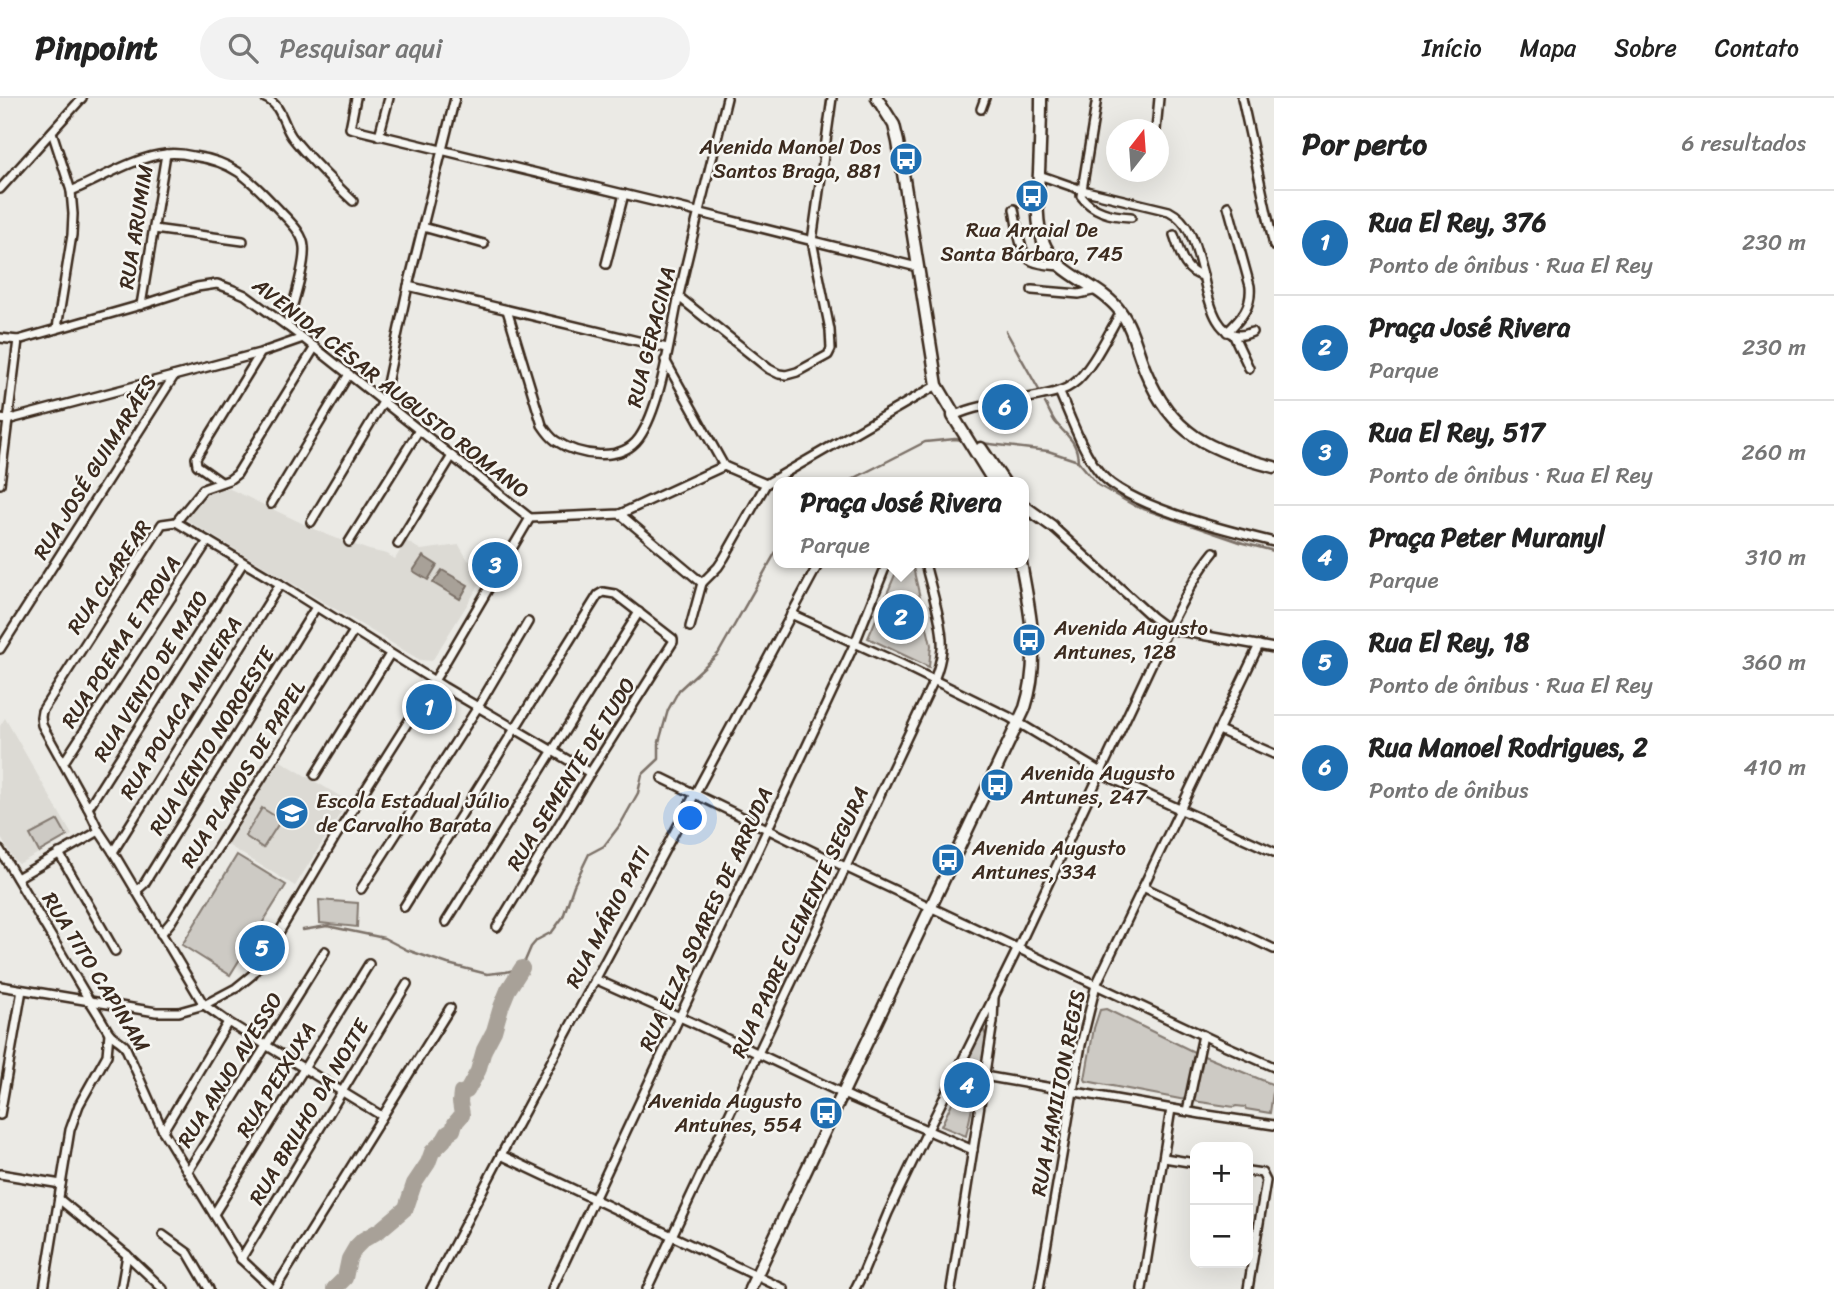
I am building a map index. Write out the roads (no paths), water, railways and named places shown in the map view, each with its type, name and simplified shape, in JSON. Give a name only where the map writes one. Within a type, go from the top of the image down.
[{"type":"street","points":[[0,189],[82,98]]},
{"type":"street","points":[[265,98],[277,106],[291,135],[353,201]]},
{"type":"street","points":[[356,98],[350,128],[917,267]]},
{"type":"street","points":[[379,136],[389,98]]},
{"type":"street","points":[[311,522],[383,402],[408,286],[455,98]]},
{"type":"street","name":"RUA GERACINA","points":[[508,310],[542,425],[550,436],[557,442],[579,451],[598,455],[615,454],[632,446],[648,423],[657,393],[727,98]]},
{"type":"street","points":[[679,297],[769,369],[779,374],[797,372],[828,355],[831,349],[830,330],[812,241],[830,98]]},
{"type":"street","points":[[877,98],[894,125],[898,142],[937,385],[981,454],[1000,477]]},
{"type":"street","points":[[981,110],[985,98]]},
{"type":"street","points":[[1041,98],[1039,230],[1043,243],[1061,266],[1097,290],[1121,312],[1148,378],[1179,424],[1200,440],[1226,453],[1273,466]]},
{"type":"street","points":[[1097,98],[1081,196],[1088,205],[1098,211],[1131,217]]},
{"type":"street","points":[[1157,119],[1159,98]]},
{"type":"street","points":[[1242,98],[1274,246]]},
{"type":"street","points":[[52,132],[71,191],[73,214],[57,328]]},
{"type":"street","points":[[71,191],[140,161],[166,154],[200,157],[232,167],[262,192],[303,239],[305,250],[287,326]]},
{"type":"street","name":"RUA ARUMIM","points":[[141,305],[166,154]]},
{"type":"street","points":[[1039,175],[1082,191],[1175,214],[1190,233],[1216,318],[1230,333],[1249,368]]},
{"type":"street","points":[[606,264],[624,194]]},
{"type":"street","points":[[1228,206],[1251,294],[1245,312],[1230,333]]},
{"type":"street","points":[[1014,209],[1026,257],[1037,263],[1061,266]]},
{"type":"street","points":[[423,227],[484,244]]},
{"type":"street","points":[[154,229],[243,241]]},
{"type":"street","points":[[1174,235],[1189,270],[1203,275]]},
{"type":"street","name":"AVENIDA CÉSAR AUGUSTO ROMANO","points":[[0,338],[18,340],[197,287],[217,284],[245,295],[287,326],[530,518],[620,514],[724,466]]},
{"type":"street","points":[[408,286],[667,348]]},
{"type":"street","points":[[1032,290],[1079,294],[1097,290]]},
{"type":"street","points":[[954,414],[1059,391],[1073,384],[1090,365],[1121,312]]},
{"type":"street","points":[[1230,333],[1246,335],[1252,332]]},
{"type":"street","points":[[4,419],[260,353],[303,338]]},
{"type":"street","points":[[0,484],[4,419],[18,340]]},
{"type":"street","points":[[176,522],[203,489],[229,480],[237,474],[314,347]]},
{"type":"street","points":[[221,482],[197,465],[195,458],[260,353]]},
{"type":"street","points":[[665,359],[724,466],[766,484]]},
{"type":"street","points":[[271,504],[349,374]]},
{"type":"street","name":"RUA JOSÉ GUIMARÃES","points":[[0,649],[174,376]]},
{"type":"street","points":[[778,477],[937,385]]},
{"type":"street","points":[[1059,391],[1092,463],[1107,482],[1123,492],[1188,518],[1274,542]]},
{"type":"street","points":[[349,542],[419,430]]},
{"type":"street","points":[[981,454],[992,477]]},
{"type":"street","points":[[398,544],[452,456]]},
{"type":"street","points":[[690,627],[702,583],[718,567],[766,484],[773,480]]},
{"type":"street","points":[[1029,508],[1168,629],[1274,648]]},
{"type":"street","points":[[620,514],[702,583]]},
{"type":"street","points":[[0,986],[156,1012],[179,1012],[204,1005],[236,988],[252,975],[434,681],[530,518]]},
{"type":"street","name":"RUA CLAREAR","points":[[204,1005],[99,831],[41,717],[42,711],[162,524],[176,522],[434,681],[590,773]]},
{"type":"street","name":"RUA POEMA E TROVA","points":[[64,762],[208,541]]},
{"type":"street","points":[[855,1289],[888,1213],[1018,948],[1168,629],[1195,579],[1214,552]]},
{"type":"street","name":"RUA VENTO DE MAIO","points":[[88,808],[243,563]]},
{"type":"street","name":"RUA MÁRIO PATI","points":[[433,1288],[500,1155],[816,568]]},
{"type":"street","name":"RUA ELZA SOARES DE ARRUDA","points":[[552,1289],[855,643],[885,568]]},
{"type":"street","name":"RUA PADRE CLEMENTE SEGURA","points":[[648,1289],[934,680],[943,645],[926,568]]},
{"type":"street","points":[[750,1289],[1019,723],[1031,688],[1034,652],[1022,568]]},
{"type":"street","name":"RUA POLACA MINEIRA","points":[[113,852],[280,584]]},
{"type":"street","points":[[404,907],[598,595],[609,592],[615,594],[639,612],[446,922]]},
{"type":"street","name":"RUA VENTO NOROESTE","points":[[136,891],[144,884],[316,607]]},
{"type":"street","name":"RUA SEMENTE DE TUDO","points":[[498,927],[590,773],[673,642],[673,639],[639,612]]},
{"type":"street","points":[[791,614],[934,680],[1019,723],[1100,772],[1274,852]]},
{"type":"street","points":[[361,889],[478,707],[528,622]]},
{"type":"street","name":"RUA PLANOS DE PAPEL","points":[[161,934],[354,631]]},
{"type":"street","name":"RUA HAMILTON REGIS","points":[[1039,1289],[1072,1091],[1088,1012],[1097,985],[1259,645]]},
{"type":"street","points":[[316,775],[390,654]]},
{"type":"street","points":[[1219,730],[1274,754]]},
{"type":"street","points":[[662,778],[930,907],[1274,1067]]},
{"type":"street","points":[[17,878],[99,831]]},
{"type":"street","name":"RUA TITO CAPINAM","points":[[0,849],[109,1034],[125,1046],[163,1131],[241,1259],[274,1289]]},
{"type":"street","points":[[60,853],[116,951]]},
{"type":"street","points":[[1143,887],[1274,949]]},
{"type":"street","name":"RUA ANJO AVESSO","points":[[188,1171],[325,951]]},
{"type":"street","name":"RUA PEIXUXA","points":[[214,1214],[369,964]]},
{"type":"street","points":[[595,979],[841,1093],[973,1150]]},
{"type":"street","name":"RUA BRILHO DA NOITE","points":[[241,1259],[407,984]]},
{"type":"street","points":[[0,1115],[22,990]]},
{"type":"street","points":[[951,1289],[993,1022],[994,993]]},
{"type":"street","points":[[204,1005],[382,1116]]},
{"type":"street","points":[[274,1289],[450,1008]]},
{"type":"street","points":[[163,1131],[228,1021]]},
{"type":"street","points":[[44,1289],[73,1118],[107,1055],[109,1034]]},
{"type":"street","points":[[1187,1111],[1203,1035]]},
{"type":"street","points":[[984,1076],[1274,1125]]},
{"type":"street","points":[[1142,1289],[1171,1109]]},
{"type":"street","points":[[500,1155],[784,1289]]},
{"type":"street","points":[[1164,1158],[1190,1162]]},
{"type":"street","points":[[1248,1289],[1266,1181],[1262,1174],[1253,1172]]},
{"type":"street","points":[[0,1174],[61,1184]]},
{"type":"street","points":[[59,1199],[127,1255],[163,1289]]},
{"type":"street","points":[[163,1235],[188,1253],[209,1289]]},
{"type":"street","points":[[121,1289],[127,1255]]},
{"type":"street","points":[[861,1289],[863,1273]]},
{"type":"waterway","points":[[1006,331],[1039,390]]},
{"type":"waterway","points":[[1045,403],[1055,421],[1074,444],[1078,461]]},
{"type":"waterway","points":[[857,477],[925,442],[963,440]]},
{"type":"waterway","points":[[973,442],[1048,451],[1078,461],[1098,485],[1135,506],[1274,551]]},
{"type":"waterway","points":[[303,930],[327,926],[384,938],[407,950],[487,974],[522,968],[531,947],[537,940],[552,932],[563,917],[589,854],[604,846],[620,825],[638,793],[642,775],[659,759],[659,742],[668,710],[679,690],[718,654],[773,557]]},
{"type":"waterway","points":[[334,1289],[345,1278],[349,1259],[356,1247],[406,1208],[414,1184],[432,1152],[453,1130],[462,1115],[461,1093],[467,1091],[478,1071],[508,990],[522,968]]},
{"type":"place","name":"Avenida Manoel Dos Santos Braga, 881","points":[[906,159]]},
{"type":"place","name":"Rua Arraial De Santa Bárbara, 745","points":[[1032,196]]},
{"type":"place","name":"Rua Manoel Rodrigues, 2","points":[[1005,407]]},
{"type":"place","name":"Rua El Rey, 517","points":[[495,565]]},
{"type":"place","name":"Praça José Rivera","points":[[901,617]]},
{"type":"place","name":"Avenida Augusto Antunes, 128","points":[[1029,640]]},
{"type":"place","name":"Rua El Rey, 376","points":[[429,707]]},
{"type":"place","name":"Avenida Augusto Antunes, 247","points":[[997,785]]},
{"type":"place","name":"Escola Estadual Júlio de Carvalho Barata","points":[[292,813]]},
{"type":"place","name":"Avenida Augusto Antunes, 334","points":[[948,860]]},
{"type":"place","name":"Rua El Rey, 18","points":[[262,948]]},
{"type":"place","name":"Praça Peter Muranyl","points":[[967,1085]]},
{"type":"place","name":"Avenida Augusto Antunes, 554","points":[[826,1113]]}]
